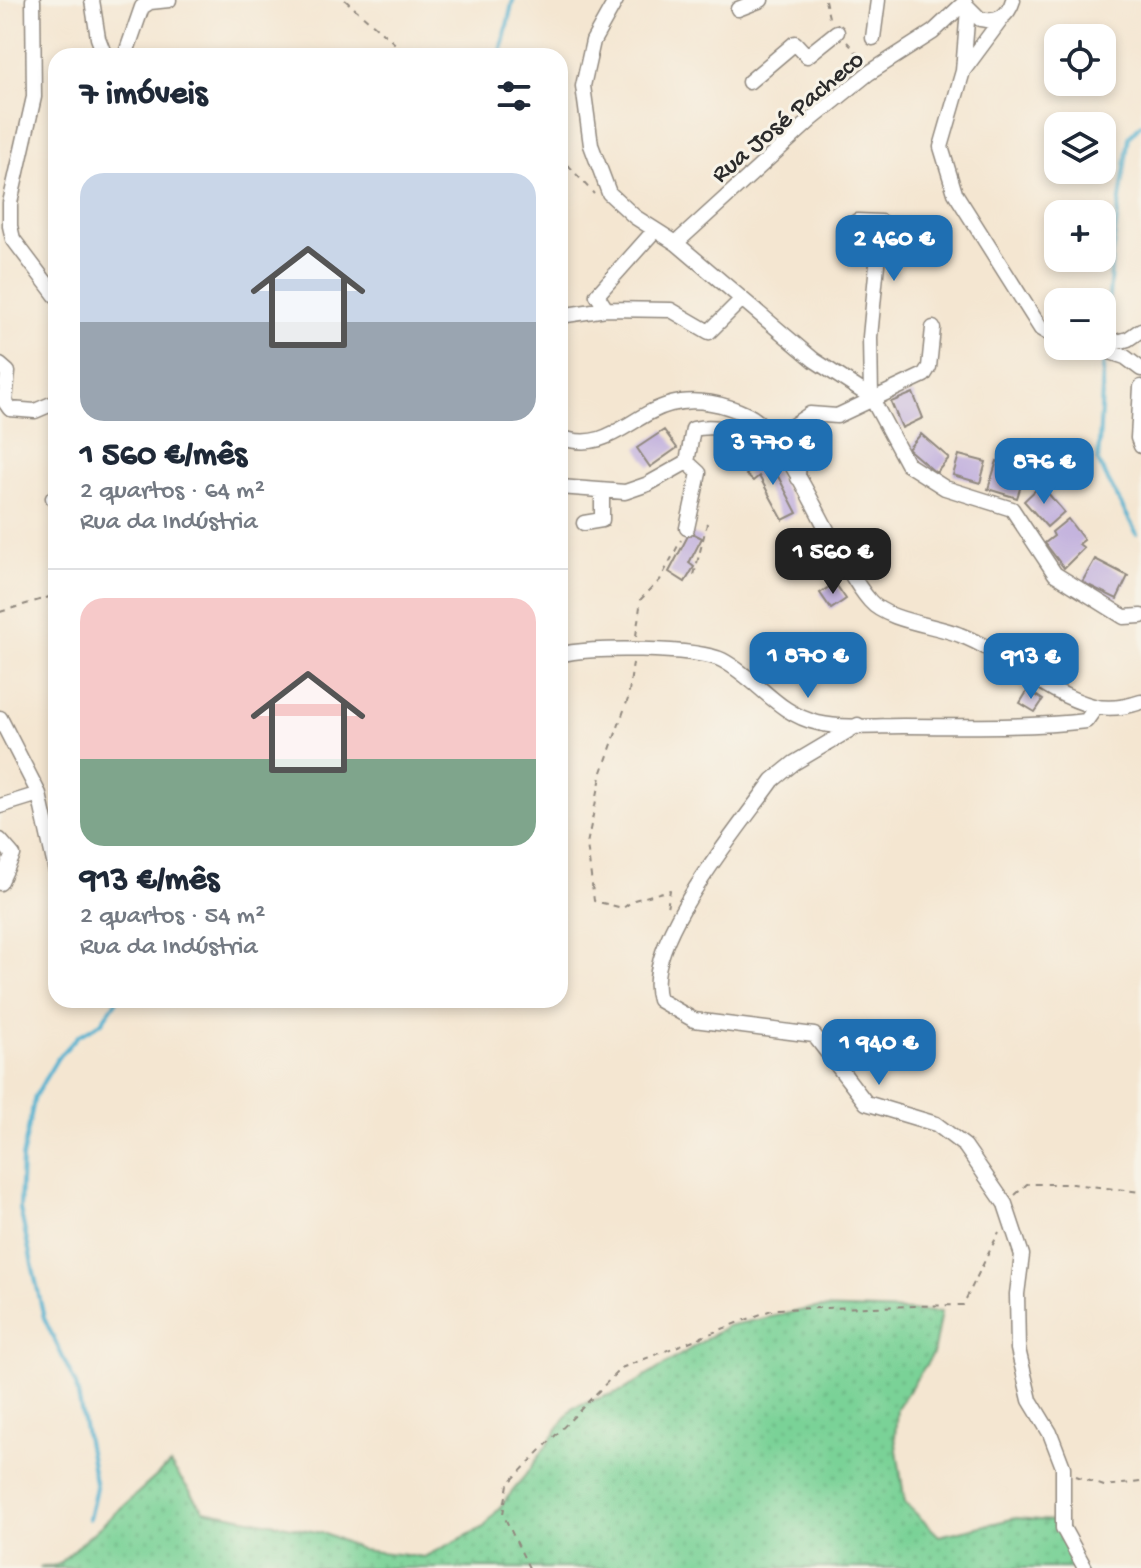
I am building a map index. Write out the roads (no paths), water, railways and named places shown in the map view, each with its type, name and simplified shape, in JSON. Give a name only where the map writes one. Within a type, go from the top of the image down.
[{"type":"street","points":[[33,0],[34,97],[10,203],[10,226],[13,239],[48,282]]},
{"type":"street","points":[[92,0],[102,48]]},
{"type":"street","points":[[128,48],[142,7],[150,2],[169,0]]},
{"type":"street","points":[[616,0],[593,41],[583,86],[591,145],[609,193],[676,243],[814,360],[871,397]]},
{"type":"street","points":[[738,9],[761,0]]},
{"type":"street","points":[[873,38],[878,0]]},
{"type":"street","points":[[963,71],[1013,0]]},
{"type":"street","points":[[966,4],[988,21],[1004,16]]},
{"type":"street","points":[[966,4],[963,71],[941,147],[955,193],[1044,331]]},
{"type":"street","name":"Rua José Pacheco","points":[[676,243],[812,119],[869,73],[933,32],[966,4]]},
{"type":"street","name":"Rua José Pacheco","points":[[749,82],[795,43],[807,56],[837,32]]},
{"type":"street","points":[[933,32],[956,34],[965,50]]},
{"type":"street","points":[[857,221],[881,222],[870,337],[871,397],[907,464],[945,488],[1012,509],[1055,574],[1124,617],[1141,616]]},
{"type":"street","points":[[606,309],[597,295],[655,230]]},
{"type":"street","points":[[568,315],[606,309],[671,310],[709,332],[741,300]]},
{"type":"street","points":[[798,479],[799,457],[783,432],[810,414],[837,416],[871,397],[924,375],[929,367],[933,328]]},
{"type":"street","points":[[1116,342],[1141,330]]},
{"type":"street","points":[[1116,353],[1141,369]]},
{"type":"street","points":[[0,365],[8,372],[5,402],[10,409],[35,411],[48,405]]},
{"type":"street","points":[[1141,387],[1138,438],[1141,446]]},
{"type":"street","points":[[568,438],[595,442],[615,435],[669,404],[692,401],[721,405],[752,417],[764,425],[780,449],[852,579],[873,605],[960,634],[1064,696],[1096,707],[1124,707],[1141,702]]},
{"type":"street","points":[[687,462],[693,429],[705,426],[748,437],[762,452],[780,449]]},
{"type":"street","points":[[568,488],[625,492],[648,484],[687,462]]},
{"type":"street","points":[[687,462],[699,473],[690,521]]},
{"type":"street","points":[[584,523],[602,520],[602,492]]},
{"type":"street","points":[[568,654],[600,648],[708,655],[723,660],[779,707],[819,723],[972,729],[1052,725],[1086,721],[1096,707]]},
{"type":"street","points":[[0,718],[39,794],[48,835]]},
{"type":"street","points":[[858,725],[794,763],[773,780],[674,923],[659,955],[655,987],[659,1000],[694,1020],[814,1035],[866,1103],[936,1124],[965,1146],[1005,1204],[1022,1255],[1017,1294],[1018,1349],[1030,1400],[1050,1433],[1063,1471],[1063,1528],[1085,1568]]},
{"type":"street","points":[[0,806],[39,794]]},
{"type":"street","points":[[0,840],[13,855],[0,883]]},
{"type":"waterway","points":[[502,48],[513,0]]},
{"type":"waterway","points":[[1110,288],[1129,137],[1141,124]]},
{"type":"waterway","points":[[1104,360],[1098,462],[1137,534]]},
{"type":"waterway","points":[[89,1519],[96,1487],[76,1385],[44,1318],[20,1209],[22,1158],[35,1096],[57,1059],[78,1036],[101,1023],[111,1008]]}]
